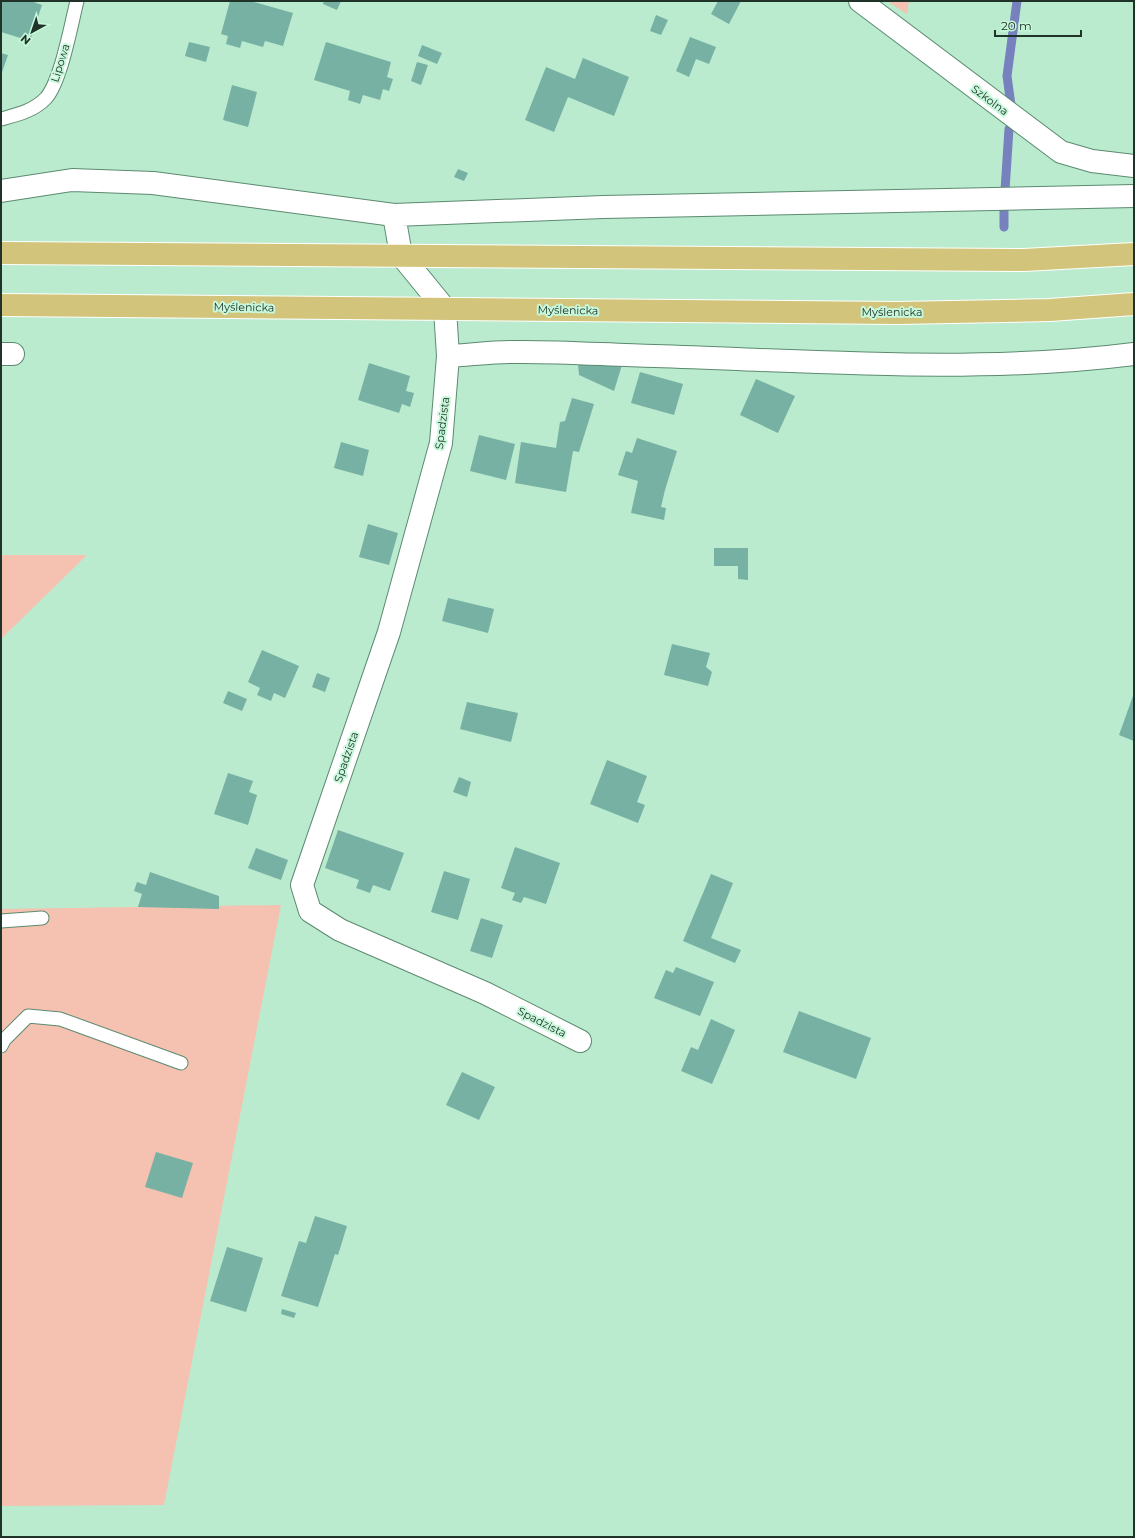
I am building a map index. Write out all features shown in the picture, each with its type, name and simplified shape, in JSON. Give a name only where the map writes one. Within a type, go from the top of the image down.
[{"type":"highway","points":[[1,253],[1024,260],[1134,254]]},
{"type":"highway","name":"Myślenicka","points":[[1,305],[898,313],[1050,310],[1134,304]]},
{"type":"street","name":"Szkolna","points":[[860,1],[1061,152],[1092,161],[1134,166]]},
{"type":"street","points":[[1,191],[72,180],[153,183],[394,215],[603,207],[1134,196]]},
{"type":"street","points":[[394,215],[401,256],[445,309]]},
{"type":"street","name":"Spadzista","points":[[445,309],[448,356],[441,443],[389,632],[302,885],[310,911],[340,930],[485,992],[580,1041]]},
{"type":"street","points":[[448,356],[509,352],[583,353],[826,362],[963,364],[1056,361],[1134,354]]},
{"type":"lane","name":"Lipowa","points":[[1,119],[25,112],[46,98],[56,80],[78,1]]},
{"type":"lane","points":[[1,921],[42,918]]},
{"type":"lane","points":[[1,1046],[4,1040],[28,1016],[60,1020],[181,1063]]},
{"type":"shaded area","points":[[887,1],[909,1],[907,14]]},
{"type":"shaded area","points":[[1,555],[87,555],[1,639]]},
{"type":"shaded area","points":[[1,887],[2,909],[281,905],[164,1505],[1,1506]]},
{"type":"building","points":[[1,1],[31,1],[42,5],[30,41],[1,32]]},
{"type":"building","points":[[230,1],[250,1],[293,13],[283,46],[265,41],[263,47],[242,41],[240,48],[226,44],[228,36],[221,34]]},
{"type":"building","points":[[324,1],[341,1],[337,10],[323,4]]},
{"type":"building","points":[[718,1],[741,1],[729,24],[711,14]]},
{"type":"building","points":[[656,15],[668,20],[661,35],[650,31]]},
{"type":"building","points":[[690,37],[716,47],[709,64],[696,59],[689,77],[676,71]]},
{"type":"building","points":[[189,42],[210,47],[206,62],[185,56]]},
{"type":"building","points":[[326,42],[391,62],[387,77],[393,79],[389,91],[383,89],[380,100],[363,95],[360,104],[348,100],[350,91],[314,80]]},
{"type":"building","points":[[422,45],[442,53],[437,64],[418,56]]},
{"type":"building","points":[[1,53],[8,55],[1,75]]},
{"type":"building","points":[[583,58],[629,77],[614,116],[568,97],[554,132],[525,120],[546,67],[575,79]]},
{"type":"building","points":[[417,62],[428,65],[421,85],[411,81]]},
{"type":"building","points":[[232,85],[257,92],[248,127],[223,120]]},
{"type":"building","points":[[458,169],[468,173],[464,181],[454,177]]},
{"type":"building","points":[[369,363],[410,376],[406,391],[414,393],[410,407],[402,404],[399,413],[358,400]]},
{"type":"building","points":[[578,364],[622,365],[614,391],[579,375]]},
{"type":"building","points":[[640,372],[683,384],[674,415],[631,403]]},
{"type":"building","points":[[756,379],[795,396],[778,433],[740,415]]},
{"type":"building","points":[[572,398],[594,404],[579,452],[573,451],[566,492],[515,483],[521,442],[556,448],[560,422],[565,421]]},
{"type":"building","points":[[479,435],[515,444],[506,480],[470,471]]},
{"type":"building","points":[[637,438],[677,451],[661,507],[666,508],[664,520],[631,513],[638,481],[618,475],[626,451],[632,453]]},
{"type":"building","points":[[341,442],[369,450],[363,476],[334,468]]},
{"type":"building","points":[[368,524],[398,533],[389,565],[359,557]]},
{"type":"building","points":[[714,548],[748,548],[748,580],[738,579],[738,566],[714,566]]},
{"type":"building","points":[[448,598],[494,609],[488,633],[442,621]]},
{"type":"building","points":[[672,644],[710,653],[706,667],[712,672],[708,686],[664,675]]},
{"type":"building","points":[[262,650],[299,666],[285,698],[274,693],[271,701],[257,695],[260,688],[248,682]]},
{"type":"building","points":[[317,673],[330,678],[325,692],[312,687]]},
{"type":"building","points":[[228,691],[247,699],[242,711],[223,703]]},
{"type":"building","points":[[1134,693],[1134,741],[1119,735]]},
{"type":"building","points":[[467,702],[518,713],[511,742],[460,729]]},
{"type":"building","points":[[607,760],[647,776],[637,802],[645,805],[638,823],[590,804]]},
{"type":"building","points":[[228,773],[253,781],[249,792],[257,795],[248,825],[214,814]]},
{"type":"building","points":[[459,777],[471,782],[467,797],[453,792]]},
{"type":"building","points":[[338,830],[404,853],[390,891],[373,885],[370,893],[356,888],[359,880],[325,868]]},
{"type":"building","points":[[515,847],[560,863],[546,904],[524,897],[521,903],[512,900],[515,893],[501,888]]},
{"type":"building","points":[[256,848],[288,860],[281,880],[248,868]]},
{"type":"building","points":[[444,871],[470,879],[458,920],[431,912]]},
{"type":"building","points":[[150,872],[219,896],[219,909],[138,907],[142,894],[134,891],[137,882],[146,885]]},
{"type":"building","points":[[711,874],[733,883],[711,938],[741,950],[735,963],[683,941]]},
{"type":"building","points":[[481,918],[503,925],[492,958],[470,951]]},
{"type":"building","points":[[676,967],[714,982],[700,1016],[654,998],[666,970],[673,973]]},
{"type":"building","points":[[799,1011],[871,1038],[856,1079],[783,1052]]},
{"type":"building","points":[[711,1019],[735,1030],[712,1084],[681,1071],[691,1047],[698,1050]]},
{"type":"building","points":[[462,1072],[495,1087],[479,1120],[446,1105]]},
{"type":"building","points":[[156,1152],[193,1163],[182,1198],[145,1187]]},
{"type":"building","points":[[315,1216],[347,1226],[338,1255],[335,1254],[318,1307],[281,1296],[299,1241],[306,1243]]},
{"type":"building","points":[[227,1247],[263,1258],[246,1312],[210,1301]]},
{"type":"building","points":[[282,1309],[296,1313],[294,1318],[281,1314]]},
{"type":"waterway","points":[[1011,105],[1007,76],[1017,1]]},
{"type":"waterway","points":[[1005,190],[1009,129]]},
{"type":"waterway","points":[[1004,211],[1004,227]]}]
